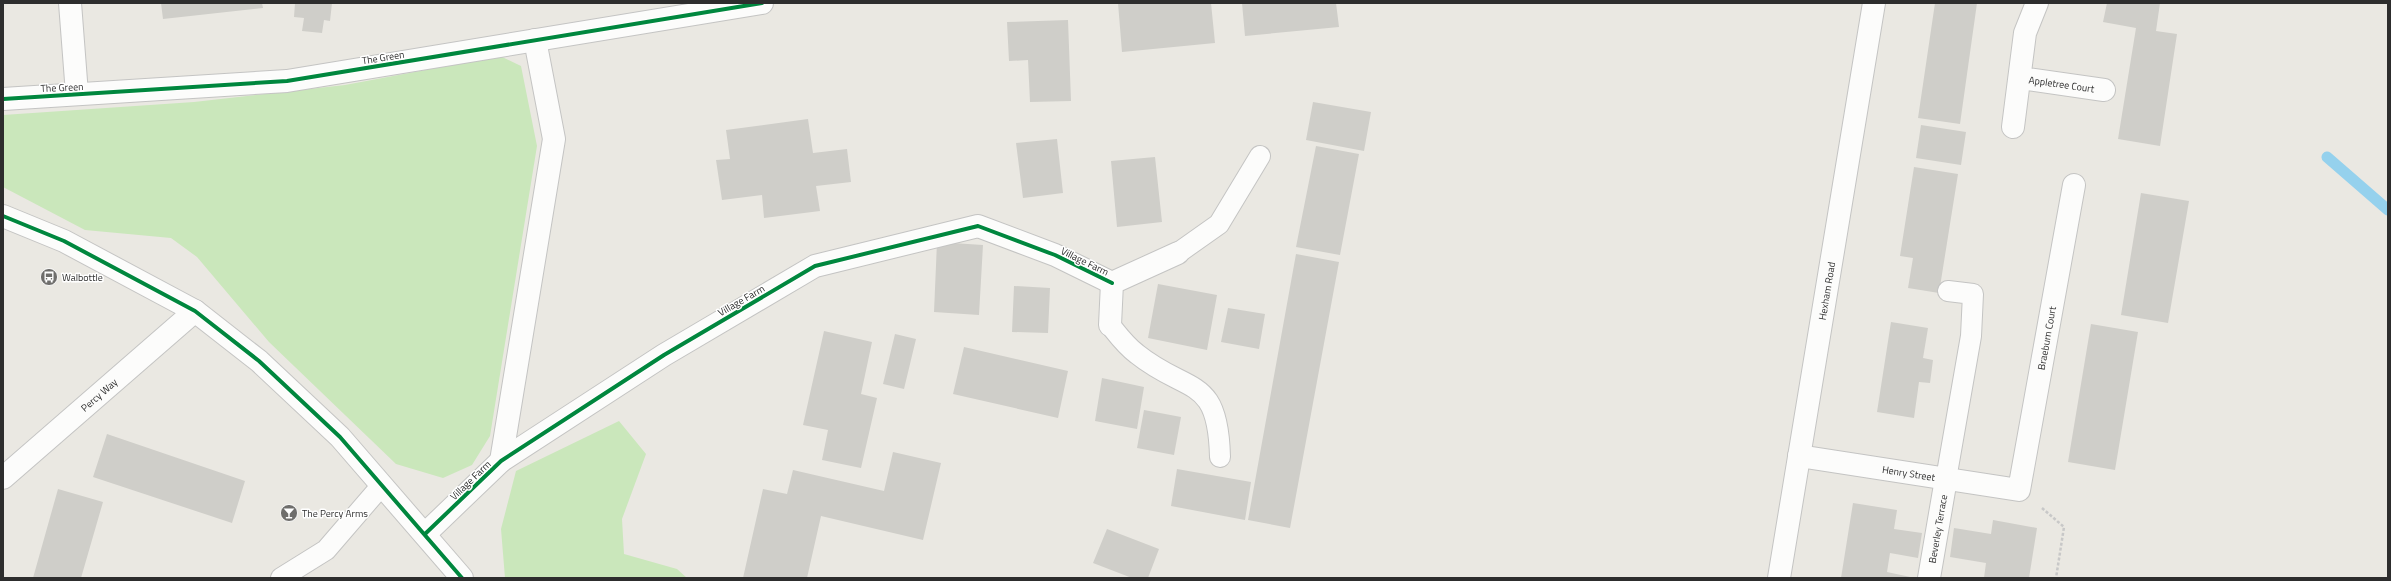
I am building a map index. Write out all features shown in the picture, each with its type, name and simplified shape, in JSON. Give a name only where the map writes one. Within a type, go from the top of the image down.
[{"type":"street","points":[[70,3],[77,94]]},
{"type":"street","name":"The Green","points":[[3,99],[287,81],[762,3]]},
{"type":"street","name":"Hexham Road","points":[[1779,578],[1874,3]]},
{"type":"street","name":"Appletree Court","points":[[2013,127],[2025,33],[2037,3]]},
{"type":"street","points":[[501,461],[554,139],[535,40]]},
{"type":"street","name":"Appletree Court","points":[[2020,78],[2104,90]]},
{"type":"street","name":"Braeburn Court","points":[[2019,490],[2074,185]]},
{"type":"street","points":[[3,216],[64,241],[195,311],[260,361],[340,437],[462,578]]},
{"type":"street","name":"Village Farm","points":[[425,534],[501,461],[664,355],[815,266],[978,226],[1055,255],[1112,283]]},
{"type":"street","name":"Village Farm","points":[[1112,283],[1178,253]]},
{"type":"street","name":"Village Farm","points":[[1110,325],[1112,283]]},
{"type":"street","name":"Percy Way","points":[[3,478],[195,311]]},
{"type":"street","name":"Henry Street","points":[[1799,456],[2019,490]]},
{"type":"street","name":"Beverley Terrace","points":[[1929,578],[1946,479]]},
{"type":"lane","points":[[1178,253],[1220,224],[1260,156]]},
{"type":"lane","points":[[1946,479],[1971,336],[1973,294],[1948,291]]},
{"type":"lane","points":[[1110,325],[1137,355],[1203,393],[1216,416],[1220,432],[1220,457]]},
{"type":"lane","points":[[281,578],[326,550],[382,485]]},
{"type":"path","points":[[2019,490],[2064,527],[2056,578]]},
{"type":"green space","points":[[500,56],[521,66],[537,146],[490,436],[472,465],[443,478],[396,464],[269,342],[197,257],[171,238],[85,230],[3,187],[3,115],[194,102],[345,85]]},
{"type":"green space","points":[[619,421],[646,454],[622,519],[624,554],[677,569],[687,578],[505,578],[501,529],[516,471]]},
{"type":"building","points":[[161,3],[262,3],[263,8],[163,19]]},
{"type":"building","points":[[295,3],[332,3],[330,21],[324,20],[322,33],[302,31],[304,18],[294,17]]},
{"type":"building","points":[[1118,3],[1211,3],[1215,43],[1122,52]]},
{"type":"building","points":[[1242,3],[1336,3],[1339,27],[1245,36]]},
{"type":"building","points":[[1935,3],[1977,3],[1960,124],[1918,118]]},
{"type":"building","points":[[2107,3],[2160,3],[2156,31],[2177,34],[2160,146],[2118,139],[2136,28],[2103,22]]},
{"type":"building","points":[[1068,20],[1071,101],[1030,102],[1028,60],[1009,61],[1007,22]]},
{"type":"building","points":[[1313,102],[1371,112],[1364,151],[1306,140]]},
{"type":"building","points":[[808,119],[813,153],[847,149],[851,182],[816,186],[820,211],[764,218],[762,195],[722,200],[716,160],[730,159],[726,130]]},
{"type":"building","points":[[1921,125],[1966,132],[1961,165],[1916,158]]},
{"type":"building","points":[[1057,139],[1063,193],[1023,198],[1016,143]]},
{"type":"building","points":[[1316,146],[1359,154],[1340,255],[1296,247]]},
{"type":"building","points":[[1155,157],[1162,222],[1117,227],[1111,161]]},
{"type":"building","points":[[1914,167],[1958,174],[1939,293],[1908,288],[1913,258],[1900,256]]},
{"type":"building","points":[[2141,193],[2189,201],[2168,323],[2121,315]]},
{"type":"building","points":[[937,242],[983,245],[979,315],[934,312]]},
{"type":"building","points":[[1296,254],[1339,262],[1290,528],[1248,520]]},
{"type":"building","points":[[1158,284],[1217,295],[1207,350],[1148,338]]},
{"type":"building","points":[[1014,286],[1050,288],[1048,333],[1012,332]]},
{"type":"building","points":[[1228,308],[1265,314],[1259,349],[1221,342]]},
{"type":"building","points":[[1891,322],[1928,328],[1923,358],[1933,360],[1930,383],[1919,382],[1914,418],[1877,412]]},
{"type":"building","points":[[2091,324],[2138,332],[2115,470],[2068,462]]},
{"type":"building","points":[[824,331],[872,342],[861,394],[877,398],[861,468],[822,460],[828,430],[803,425]]},
{"type":"building","points":[[895,334],[916,339],[904,389],[883,384]]},
{"type":"building","points":[[964,347],[1068,371],[1058,418],[953,394]]},
{"type":"building","points":[[1102,378],[1144,387],[1137,429],[1095,421]]},
{"type":"building","points":[[1144,410],[1181,417],[1174,455],[1137,448]]},
{"type":"building","points":[[107,434],[245,481],[232,523],[93,477]]},
{"type":"building","points":[[893,452],[941,463],[923,540],[821,516],[807,578],[743,578],[763,489],[787,494],[793,470],[884,491]]},
{"type":"building","points":[[1177,469],[1251,482],[1245,520],[1171,506]]},
{"type":"building","points":[[58,489],[103,502],[81,578],[33,578]]},
{"type":"building","points":[[1853,503],[1897,510],[1894,529],[1922,533],[1918,558],[1890,553],[1887,572],[1915,578],[1841,578]]},
{"type":"building","points":[[1993,520],[2037,528],[2029,578],[1984,578],[1986,563],[1950,557],[1954,528],[1991,534]]},
{"type":"building","points":[[1107,529],[1159,549],[1148,578],[1132,578],[1093,563]]},
{"type":"waterway","points":[[2327,157],[2388,210]]},
{"type":"cycle path","points":[[3,99],[287,81],[762,3]]},
{"type":"cycle path","points":[[3,216],[64,241],[195,311],[259,361],[340,437],[462,578]]},
{"type":"cycle path","points":[[425,534],[501,461],[664,355],[815,266],[978,226],[1055,255],[1112,283]]},
{"type":"place","name":"Walbottle","points":[[49,277]]},
{"type":"place","name":"The Percy Arms","points":[[289,513]]}]
